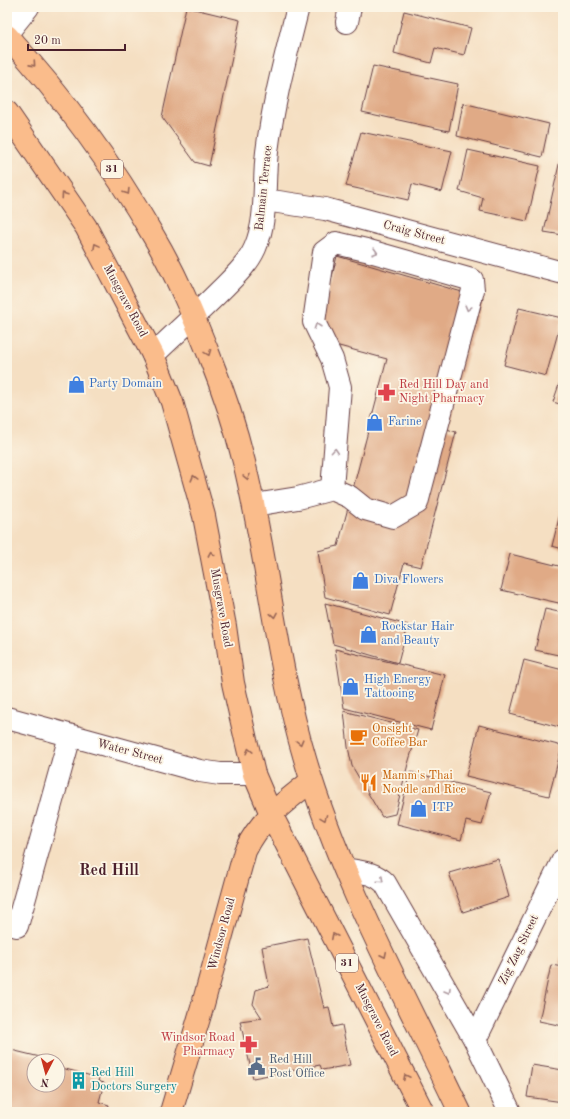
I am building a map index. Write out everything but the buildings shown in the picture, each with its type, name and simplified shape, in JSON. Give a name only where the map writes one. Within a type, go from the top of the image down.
[{"type":"main road","name":"31","points":[[7,34],[77,119],[116,175],[155,238],[194,317],[234,423],[254,505],[283,670],[299,740],[311,781],[325,820],[366,917],[460,1112]]},
{"type":"main road","name":"Musgrave Road","points":[[7,112],[86,227],[154,355],[172,402],[204,516],[225,626],[233,684],[254,774],[271,814],[423,1112]]},
{"type":"main road","name":"Windsor Road","points":[[171,1112],[202,1008],[242,860],[252,837],[260,825],[311,781]]},
{"type":"street","points":[[7,34],[28,7]]},
{"type":"street","name":"Balmain Terrace","points":[[154,355],[226,286],[248,260],[255,248],[263,223],[267,154],[271,121],[298,7]]},
{"type":"street","name":"Craig Street","points":[[265,200],[325,209],[563,273]]},
{"type":"street","points":[[254,505],[298,498],[332,489],[350,497],[365,509],[393,517],[417,503],[473,290],[472,280],[336,243],[324,252],[314,322],[332,359],[340,387],[332,489]]},
{"type":"street","name":"Water Street","points":[[7,718],[180,766],[216,774],[254,774]]},
{"type":"street","points":[[7,924],[16,926],[70,736]]},
{"type":"street","name":"Zig Zag Street","points":[[475,1040],[563,861]]},
{"type":"street","points":[[345,869],[372,874],[380,878],[385,883],[475,1040],[510,1112]]},
{"type":"place","name":"Party Domain","points":[[76,384]]},
{"type":"place","name":"Red Hill Day and Night Pharmacy","points":[[386,392]]},
{"type":"place","name":"Farine","points":[[375,422]]},
{"type":"place","name":"Diva Flowers","points":[[361,580]]},
{"type":"place","name":"Rockstar Hair and Beauty","points":[[368,634]]},
{"type":"place","name":"High Energy Tattooing","points":[[351,687]]},
{"type":"place","name":"Onsight Coffee Bar","points":[[359,736]]},
{"type":"place","name":"Mamm's Thai Noodle and Rice","points":[[369,783]]},
{"type":"place","name":"ITP","points":[[419,808]]},
{"type":"place","name":"Windsor Road Pharmacy","points":[[248,1045]]},
{"type":"place","name":"Red Hill Post Office","points":[[256,1067]]},
{"type":"place","name":"Red Hill Doctors Surgery","points":[[78,1080]]},
{"type":"district","name":"Red Hill","points":[[109,871]]}]
